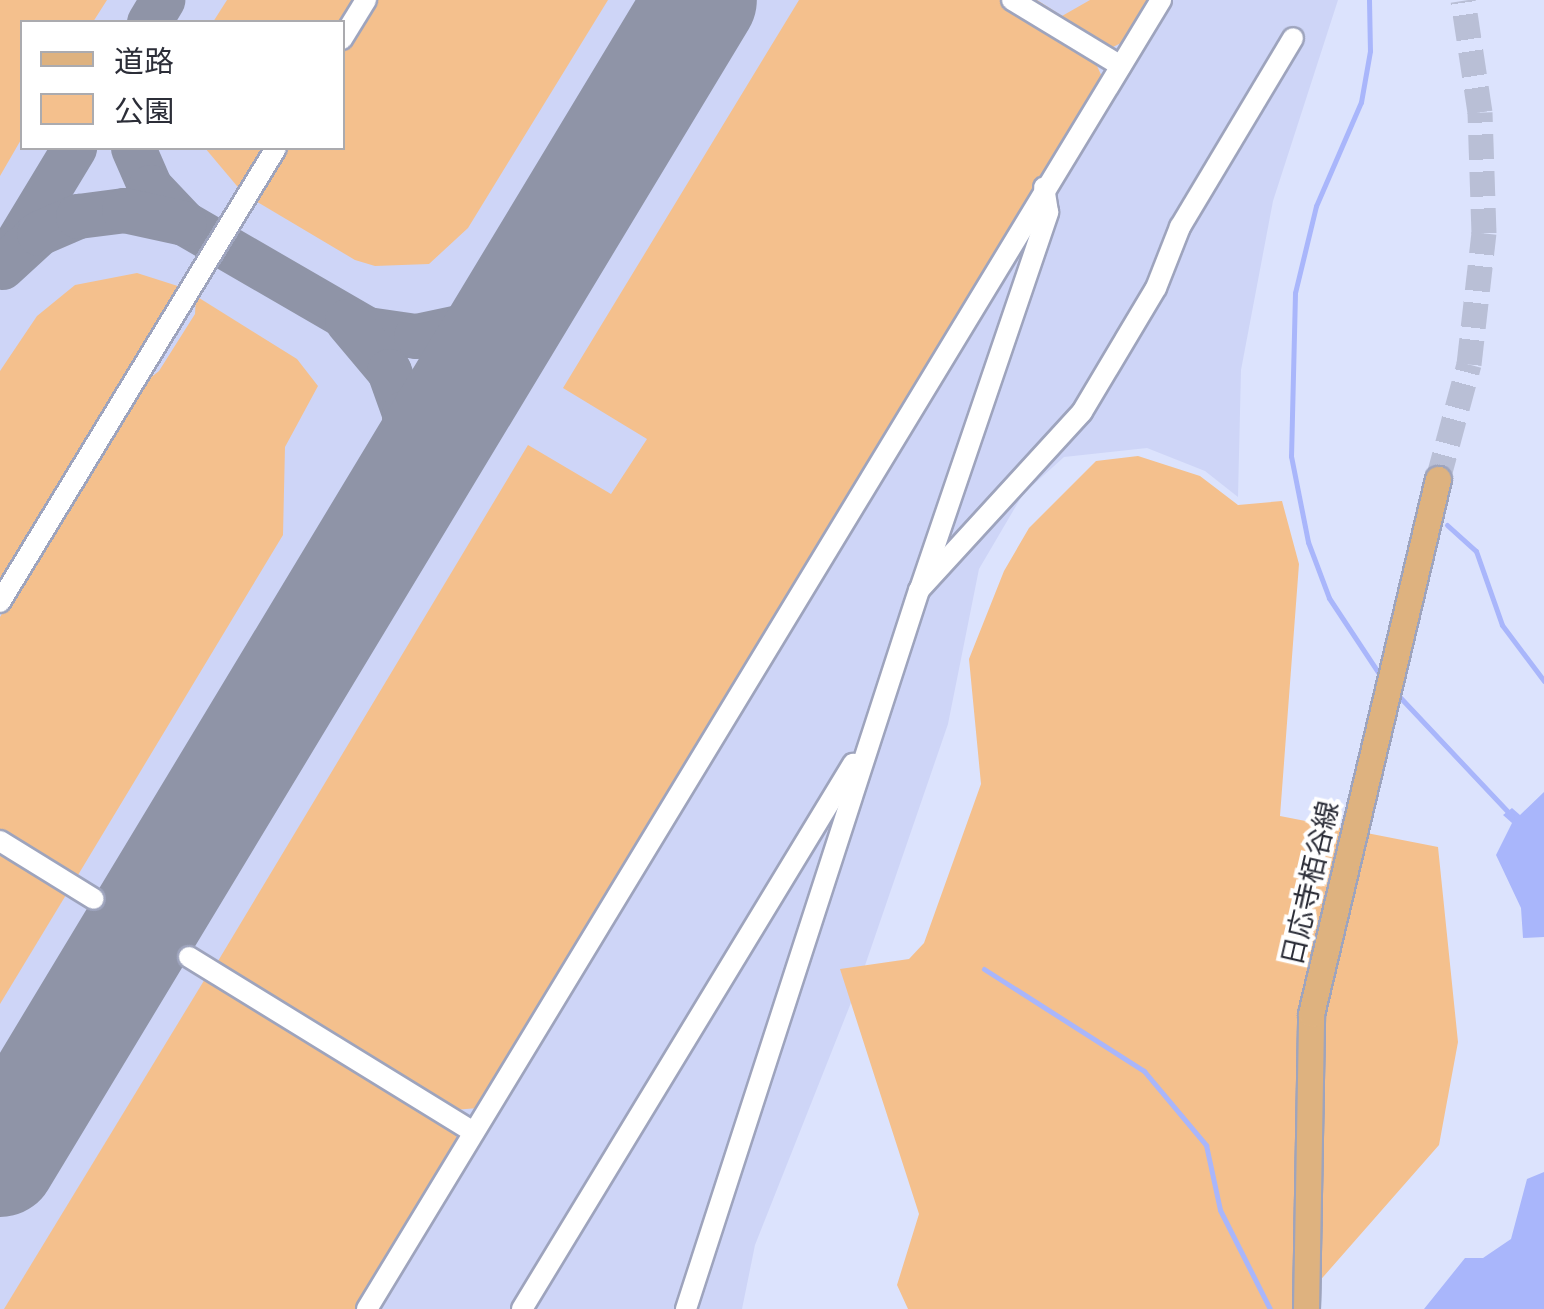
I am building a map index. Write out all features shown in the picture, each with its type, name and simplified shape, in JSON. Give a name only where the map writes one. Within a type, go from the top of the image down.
[{"type":"main road","name":"日応寺栢谷線","points":[[1306,1309],[1304,1114],[1311,1014],[1438,479]]},
{"type":"lane","points":[[345,34],[366,0]]},
{"type":"lane","points":[[1012,0],[1121,66]]},
{"type":"lane","points":[[367,1309],[1044,187],[1161,0]]},
{"type":"lane","points":[[920,590],[1082,412],[1156,288],[1180,228],[1293,38]]},
{"type":"lane","points":[[0,602],[275,150]]},
{"type":"lane","points":[[686,1309],[864,750],[1048,212],[1044,187]]},
{"type":"lane","points":[[522,1309],[864,750]]},
{"type":"lane","points":[[0,841],[94,899]]},
{"type":"lane","points":[[189,957],[474,1132]]},
{"type":"shaded area","points":[[0,0],[1338,0],[1273,201],[1241,370],[1238,497],[1205,471],[1147,448],[1064,457],[1023,494],[979,569],[948,724],[860,980],[755,1245],[742,1309],[0,1309]]},
{"type":"green space","points":[[0,0],[107,0],[94,20],[20,20],[20,141],[0,176]]},
{"type":"green space","points":[[227,0],[358,0],[343,20],[214,20]]},
{"type":"green space","points":[[376,0],[608,0],[468,228],[429,264],[375,266],[355,260],[254,200],[285,150],[345,150],[345,51]]},
{"type":"green space","points":[[799,0],[1000,0],[1092,55],[1103,79],[478,1108],[454,1110],[215,966],[528,445],[611,494],[647,439],[563,388]]},
{"type":"green space","points":[[1020,0],[1037,0],[1062,16],[1090,0],[1150,0],[1125,41],[1111,48],[1093,44]]},
{"type":"green space","points":[[207,150],[268,150],[242,192]]},
{"type":"green space","points":[[137,273],[184,288],[0,589],[0,371],[37,316],[75,285]]},
{"type":"green space","points":[[196,296],[297,359],[318,386],[285,447],[283,535],[75,880],[0,835],[0,617],[139,387],[159,371],[195,314]]},
{"type":"green space","points":[[1138,456],[1200,476],[1238,505],[1282,501],[1299,564],[1280,816],[1438,847],[1458,1042],[1439,1145],[1295,1309],[908,1309],[897,1285],[919,1214],[840,969],[909,959],[924,943],[981,784],[969,659],[1004,571],[1029,528],[1096,461]]},
{"type":"green space","points":[[0,848],[69,890],[0,1004]]},
{"type":"green space","points":[[208,974],[456,1131],[457,1143],[359,1309],[4,1309]]},
{"type":"water","points":[[1544,792],[1544,937],[1523,938],[1521,908],[1496,855],[1512,823],[1503,815],[1512,808],[1520,815]]},
{"type":"water","points":[[1544,1172],[1544,1309],[1424,1309],[1465,1258],[1483,1258],[1511,1239],[1527,1179]]},
{"type":"waterway","points":[[1369,0],[1370,51],[1361,102],[1316,206],[1295,293],[1291,456],[1308,542],[1329,598],[1382,678]]},
{"type":"waterway","points":[[1447,525],[1476,551],[1502,625],[1544,681]]},
{"type":"waterway","points":[[1396,693],[1512,816]]},
{"type":"waterway","points":[[984,969],[1144,1071],[1206,1145],[1220,1210],[1270,1309]]},
{"type":"taxiway","points":[[150,20],[162,0]]},
{"type":"taxiway","points":[[14,247],[73,150]]},
{"type":"taxiway","points":[[134,150],[150,187],[184,223],[367,329],[416,336],[468,325],[503,307],[542,264]]},
{"type":"taxiway","points":[[2,267],[39,233],[78,216],[124,210],[184,223]]},
{"type":"taxiway","points":[[347,321],[389,371],[404,413],[405,470],[378,536]]},
{"type":"runway","points":[[0,1161],[701,0]]},
{"type":"tunnel","points":[[1438,479],[1469,364],[1484,233],[1480,112],[1463,0]]}]
